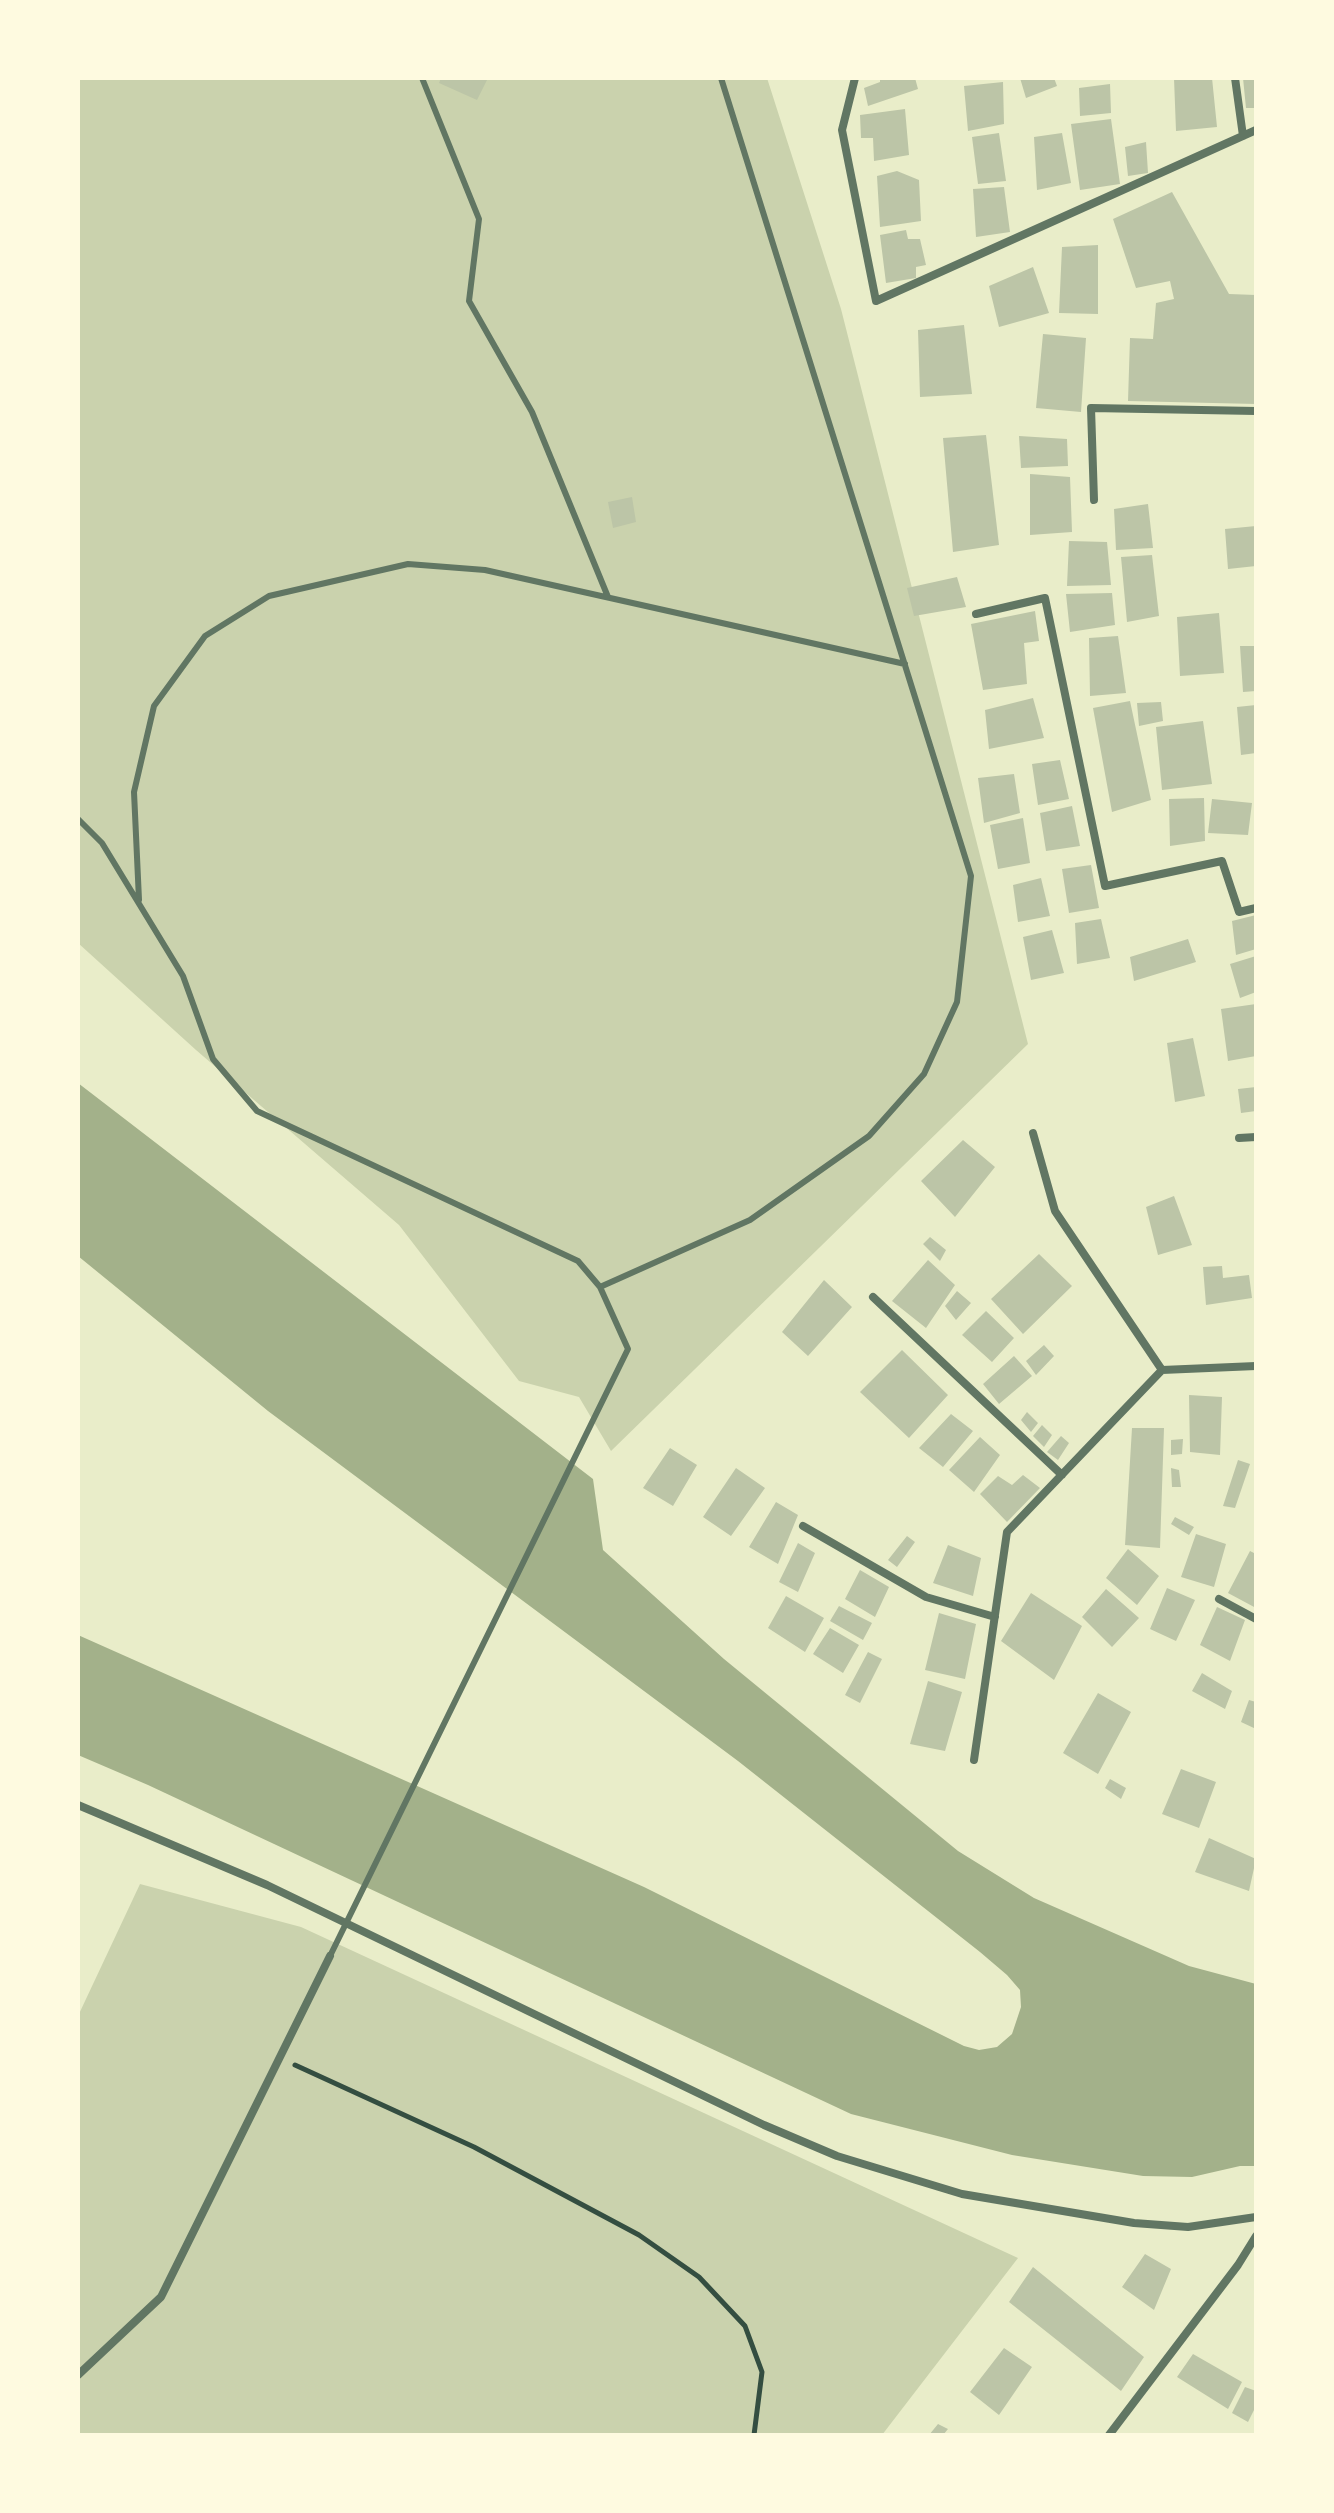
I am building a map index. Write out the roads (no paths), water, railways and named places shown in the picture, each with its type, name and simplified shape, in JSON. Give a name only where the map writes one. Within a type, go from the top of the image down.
[{"type":"street","points":[[855,78],[842,130],[876,301],[1256,130]]},
{"type":"street","points":[[1235,78],[1243,136]]},
{"type":"street","points":[[1094,500],[1091,408],[1256,411]]},
{"type":"street","points":[[976,614],[1045,598],[1105,886],[1222,861],[1239,912],[1256,908]]},
{"type":"street","points":[[1033,1133],[1055,1211],[1162,1370]]},
{"type":"street","points":[[1239,1138],[1256,1137]]},
{"type":"street","points":[[873,1297],[1062,1475]]},
{"type":"street","points":[[974,1760],[1007,1532],[1162,1370],[1256,1366]]},
{"type":"street","points":[[803,1526],[926,1597],[995,1617]]},
{"type":"street","points":[[1219,1599],[1256,1619]]},
{"type":"street","points":[[78,1805],[267,1885],[764,2125],[837,2156],[962,2194],[1134,2223],[1188,2227],[1256,2217]]},
{"type":"street","points":[[78,2375],[161,2297],[330,1956]]},
{"type":"street","points":[[1109,2435],[1238,2265],[1256,2236]]},
{"type":"lane","points":[[422,78],[479,219],[469,301],[532,412],[608,597]]},
{"type":"lane","points":[[600,1287],[750,1220],[869,1136],[924,1074],[957,1002],[971,876],[721,78]]},
{"type":"lane","points":[[139,904],[134,792],[154,706],[205,636],[269,596],[408,564],[485,570],[905,664]]},
{"type":"lane","points":[[78,819],[102,843],[183,976],[213,1059],[257,1111],[578,1261],[600,1287],[628,1349],[330,1956]]}]
